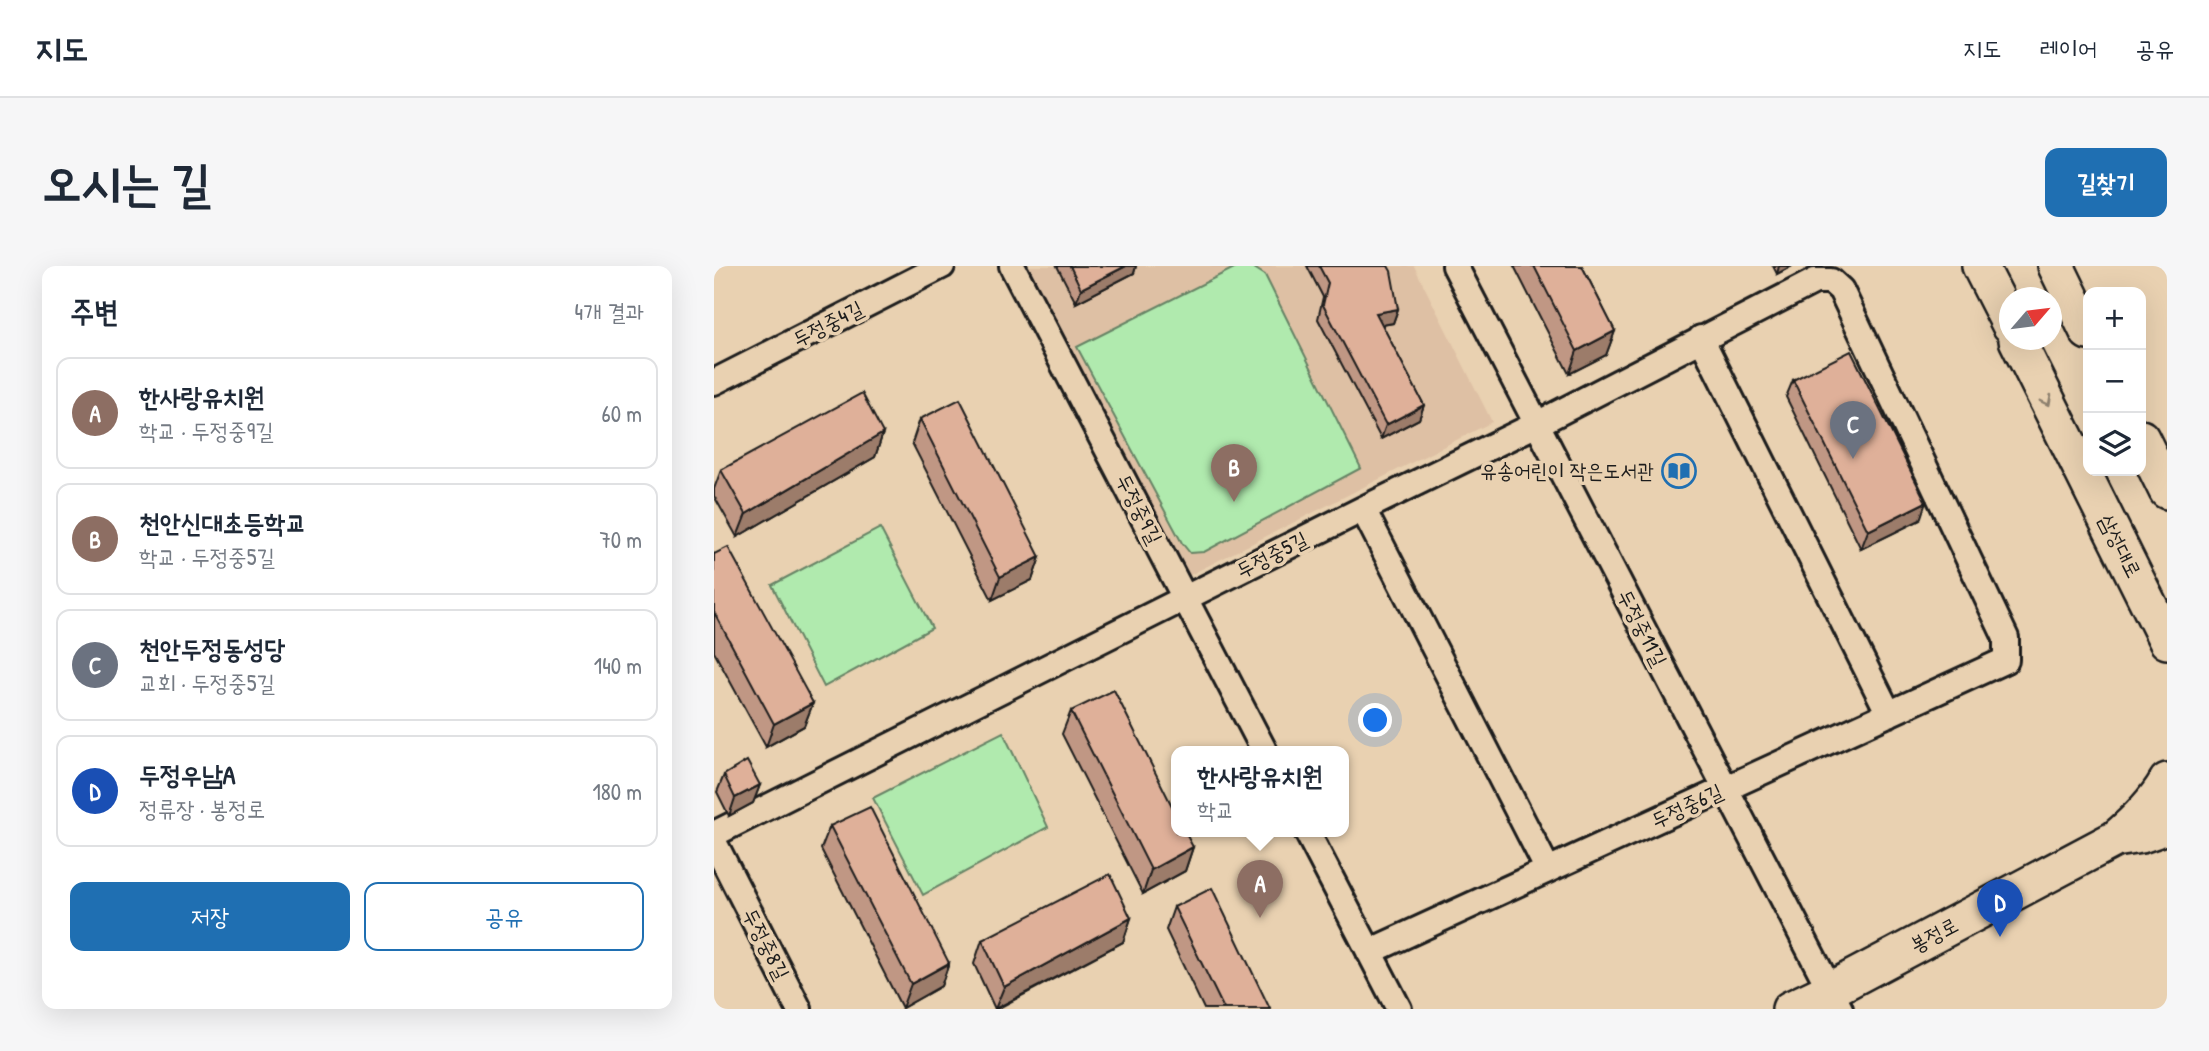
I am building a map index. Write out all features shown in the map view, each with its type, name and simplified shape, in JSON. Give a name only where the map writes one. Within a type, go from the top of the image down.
[{"type":"main road","points":[[1980,266],[1999,303]]},
{"type":"main road","points":[[2056,266],[2083,322]]},
{"type":"main road","name":"삼성대로","points":[[2022,350],[2167,640]]},
{"type":"main road","points":[[2146,448],[2167,491]]},
{"type":"main road","points":[[2115,839],[2133,824],[2167,781]]},
{"type":"main road","points":[[2115,839],[2141,835],[2167,826]]},
{"type":"main road","name":"봉정로","points":[[1790,1009],[1835,999],[2115,839]]},
{"type":"street","name":"두정중4길","points":[[714,382],[942,266]]},
{"type":"street","name":"두정중9길","points":[[1012,266],[1262,746]]},
{"type":"street","name":"두정중11길","points":[[1455,266],[1835,999]]},
{"type":"street","name":"두정중5길","points":[[714,834],[1537,424],[1815,281],[1831,281],[1841,290],[2006,638],[2006,660]]},
{"type":"street","points":[[1701,338],[1889,714]]},
{"type":"street","points":[[1363,509],[1548,870]]},
{"type":"street","name":"두정중6길","points":[[1369,952],[2006,660]]},
{"type":"street","points":[[1310,837],[1399,1009]]},
{"type":"street","name":"두정중8길","points":[[714,842],[799,1009]]},
{"type":"shaded area","points":[[1014,266],[1414,266],[1492,422],[1176,582]]},
{"type":"green space","points":[[1251,266],[1265,275],[1361,468],[1204,552],[1190,553],[1182,543],[1077,347],[1236,267]]},
{"type":"green space","points":[[880,528],[932,628],[824,687],[772,585]]},
{"type":"green space","points":[[1003,732],[1048,827],[923,895],[873,798]]},
{"type":"building","points":[[1070,266],[1126,266],[1081,289]]},
{"type":"building","points":[[1319,266],[1388,266],[1398,309],[1376,313],[1424,405],[1386,425],[1323,305],[1328,283]]},
{"type":"building","points":[[1534,266],[1582,266],[1615,331],[1577,351]]},
{"type":"building","points":[[1851,351],[1926,502],[1868,531],[1793,380]]},
{"type":"building","points":[[862,393],[883,433],[746,514],[721,470]]},
{"type":"building","points":[[960,399],[1040,557],[1000,577],[920,419]]},
{"type":"building","points":[[728,547],[813,703],[774,724],[714,612],[714,554]]},
{"type":"building","points":[[1114,690],[1171,804],[1171,837],[1188,837],[1193,847],[1151,870],[1071,711]]},
{"type":"building","points":[[747,761],[760,785],[735,798],[724,775]]},
{"type":"building","points":[[870,807],[949,963],[911,984],[830,826]]},
{"type":"building","points":[[1110,874],[1131,918],[1004,987],[982,940]]},
{"type":"building","points":[[1212,888],[1270,1009],[1224,1009],[1174,907]]},
{"type":"place","name":"천안두정동성당","points":[[1853,459]]},
{"type":"place","name":"유송어린이 작은도서관","points":[[1679,471]]},
{"type":"place","name":"천안신대초등학교","points":[[1234,502]]},
{"type":"place","name":"한사랑유치원","points":[[1260,918]]},
{"type":"place","name":"두정우남A","points":[[2000,937]]}]
